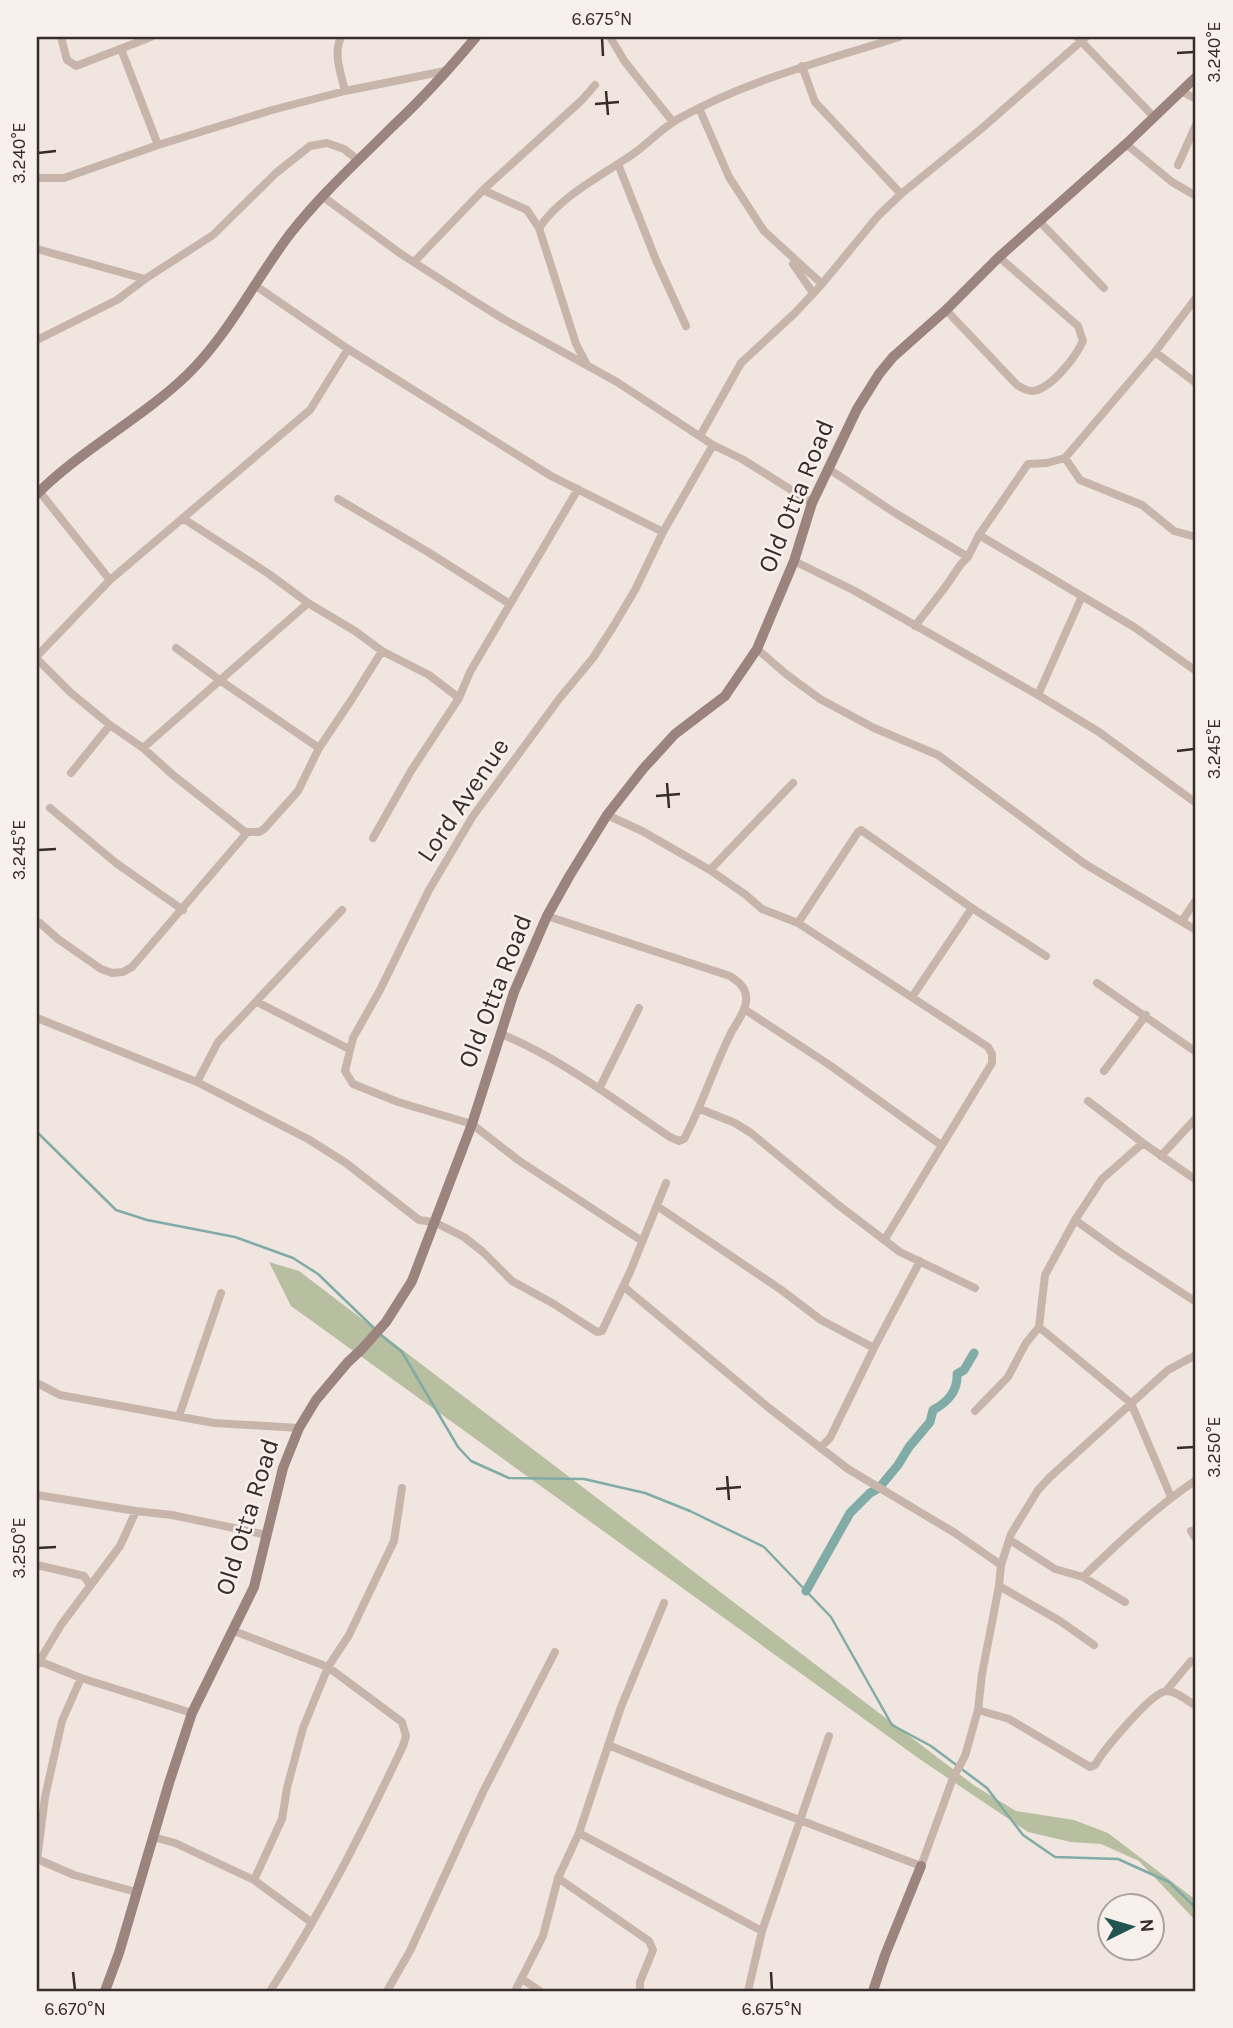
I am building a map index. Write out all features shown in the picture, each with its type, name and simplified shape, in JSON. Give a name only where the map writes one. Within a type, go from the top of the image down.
[{"type":"street","points":[[61,37],[67,60],[76,66],[151,37]]},
{"type":"street","points":[[341,37],[337,44],[338,63],[345,91]]},
{"type":"street","points":[[110,580],[38,492],[186,376],[205,356],[289,235],[322,196],[396,124],[477,37]]},
{"type":"street","points":[[610,37],[625,62],[673,121]]},
{"type":"street","points":[[539,228],[548,215],[642,148],[673,121],[738,90],[802,66],[899,37]]},
{"type":"street","points":[[700,436],[741,363],[822,284],[878,216],[981,129],[1081,38],[1154,117]]},
{"type":"street","points":[[121,49],[159,145]]},
{"type":"street","points":[[802,66],[816,102],[901,194]]},
{"type":"street","points":[[37,178],[64,178],[272,110],[345,91],[445,71]]},
{"type":"street","name":"Old Otta Road","points":[[105,1991],[192,1713],[254,1587],[283,1468],[299,1428],[316,1400],[393,1311],[411,1281],[472,1124],[514,992],[547,916],[607,815],[643,769],[675,734],[725,696],[757,649],[794,561],[812,503],[857,409],[879,374],[893,357],[946,310],[999,257],[1126,144],[1196,77]]},
{"type":"street","points":[[414,262],[483,190],[595,85]]},
{"type":"street","points":[[1181,91],[1196,99]]},
{"type":"street","points":[[699,108],[729,177],[764,231],[822,284]]},
{"type":"street","points":[[1178,165],[1196,125]]},
{"type":"street","points":[[37,340],[117,300],[213,235],[276,173],[310,146],[327,143],[344,149],[358,160]]},
{"type":"street","points":[[1126,144],[1172,182],[1196,196]]},
{"type":"street","points":[[618,164],[656,260],[686,326]]},
{"type":"street","points":[[483,190],[527,210],[548,215]]},
{"type":"street","points":[[322,196],[414,262],[505,320],[617,382],[713,445],[812,503]]},
{"type":"street","points":[[527,210],[539,228],[576,344],[587,365]]},
{"type":"street","points":[[1039,221],[1104,288]]},
{"type":"street","points":[[37,249],[145,279]]},
{"type":"street","points":[[786,253],[813,293]]},
{"type":"street","points":[[946,310],[1017,385],[1028,391],[1050,384],[1080,349],[1083,341],[1077,326],[999,257]]},
{"type":"street","points":[[256,286],[348,349],[551,476],[663,532]]},
{"type":"street","points":[[915,626],[968,557],[979,535],[1028,464],[1048,463],[1065,458],[1155,352],[1196,298]]},
{"type":"street","points":[[348,349],[310,410],[110,580],[37,657],[70,692],[245,832],[259,832],[298,791],[318,748],[382,651]]},
{"type":"street","points":[[1155,352],[1196,383]]},
{"type":"street","name":"Lord Avenue","points":[[472,1124],[398,1102],[353,1084],[345,1071],[349,1049],[360,1022],[380,990],[429,891],[473,816],[559,699],[593,658],[635,590],[663,532],[713,445]]},
{"type":"street","points":[[1065,458],[1080,480],[1142,505],[1174,531],[1196,537]]},
{"type":"street","points":[[829,469],[968,557]]},
{"type":"street","points":[[373,838],[411,771],[459,698],[470,672],[578,489]]},
{"type":"street","points":[[338,499],[510,604]]},
{"type":"street","points":[[184,519],[382,651],[429,675],[459,698]]},
{"type":"street","points":[[979,535],[1134,627],[1196,671]]},
{"type":"street","points":[[794,561],[853,590],[1038,695],[1099,732],[1196,803]]},
{"type":"street","points":[[1038,695],[1082,596]]},
{"type":"street","points":[[143,748],[308,603]]},
{"type":"street","points":[[176,648],[318,748]]},
{"type":"street","points":[[757,649],[820,699],[874,728],[938,755],[1085,863],[1196,930]]},
{"type":"street","points":[[71,773],[110,725]]},
{"type":"street","points":[[710,870],[793,782]]},
{"type":"street","points":[[50,808],[116,863],[183,910]]},
{"type":"street","points":[[607,815],[642,831],[710,870],[762,909],[798,923],[988,1047],[992,1054],[992,1063],[885,1240]]},
{"type":"street","points":[[798,923],[860,830],[1046,956]]},
{"type":"street","points":[[40,923],[101,969],[112,973],[132,967],[183,910],[245,832]]},
{"type":"street","points":[[1182,921],[1196,900]]},
{"type":"street","points":[[912,997],[972,908]]},
{"type":"street","points":[[197,1082],[218,1042],[342,910]]},
{"type":"street","points":[[501,1034],[535,1049],[670,1138],[679,1141],[684,1139],[700,1110],[722,1050],[744,1009],[747,996],[742,985],[730,976],[547,916]]},
{"type":"street","points":[[1097,983],[1196,1052]]},
{"type":"street","points":[[257,1002],[349,1049]]},
{"type":"street","points":[[599,1089],[639,1008]]},
{"type":"street","points":[[744,1009],[842,1073],[941,1145]]},
{"type":"street","points":[[1104,1071],[1146,1015]]},
{"type":"street","points":[[37,1018],[197,1082],[308,1139],[346,1163],[419,1220],[434,1222],[464,1237],[512,1281],[597,1332],[602,1331],[623,1286],[666,1183]]},
{"type":"street","points":[[1088,1101],[1196,1180]]},
{"type":"street","points":[[700,1110],[751,1133],[900,1252],[975,1287]]},
{"type":"street","points":[[1161,1156],[1196,1118]]},
{"type":"street","points":[[472,1124],[518,1160],[642,1241]]},
{"type":"street","points":[[975,1411],[1008,1377],[1026,1343],[1039,1327],[1045,1275],[1075,1220],[1102,1179],[1143,1143]]},
{"type":"street","points":[[657,1206],[821,1320],[874,1348]]},
{"type":"street","points":[[1075,1220],[1196,1302]]},
{"type":"street","points":[[820,1448],[830,1438],[920,1261]]},
{"type":"street","points":[[623,1286],[686,1340],[848,1469],[1001,1565]]},
{"type":"street","points":[[179,1416],[222,1293]]},
{"type":"street","points":[[1039,1327],[1131,1403],[1171,1497]]},
{"type":"street","points":[[873,1991],[953,1778],[965,1756],[978,1710],[1001,1565],[1011,1534],[1050,1477],[1168,1370],[1196,1355]]},
{"type":"street","points":[[37,1383],[60,1395],[214,1423],[299,1428]]},
{"type":"street","points":[[1083,1577],[1131,1530],[1196,1480]]},
{"type":"street","points":[[254,1880],[282,1819],[303,1728],[328,1667],[349,1635],[394,1541],[402,1488]]},
{"type":"street","points":[[37,1495],[172,1515],[267,1535]]},
{"type":"street","points":[[136,1511],[120,1546],[61,1625],[38,1663],[192,1713]]},
{"type":"street","points":[[1010,1540],[1055,1569],[1083,1577],[1125,1602]]},
{"type":"street","points":[[37,1565],[84,1576],[90,1585]]},
{"type":"street","points":[[999,1586],[1060,1621],[1094,1645]]},
{"type":"street","points":[[515,1991],[543,1936],[558,1878],[579,1833],[608,1745],[664,1603]]},
{"type":"street","points":[[234,1631],[328,1667],[402,1722],[405,1736],[403,1746],[361,1833],[291,1959],[270,1991]]},
{"type":"street","points":[[387,1991],[410,1951],[483,1792],[555,1652]]},
{"type":"street","points":[[1166,1691],[1191,1661]]},
{"type":"street","points":[[81,1678],[62,1721],[45,1797],[37,1859],[74,1875],[136,1892]]},
{"type":"street","points":[[978,1710],[1009,1719],[1090,1767],[1095,1765],[1120,1731],[1157,1694],[1166,1691],[1175,1693],[1196,1706]]},
{"type":"street","points":[[748,1991],[762,1931],[829,1737]]},
{"type":"street","points":[[608,1745],[921,1866]]},
{"type":"street","points":[[579,1833],[762,1931]]},
{"type":"street","points":[[153,1837],[176,1843],[254,1880],[311,1922]]},
{"type":"street","points":[[558,1878],[649,1941],[653,1950],[640,1982],[640,1991]]},
{"type":"street","points":[[522,1979],[540,1991]]},
{"type":"green space","points":[[269,1262],[299,1271],[975,1786],[1016,1811],[1074,1820],[1108,1833],[1196,1900],[1196,1921],[1139,1861],[1101,1844],[1071,1842],[1028,1832],[921,1760],[291,1306]]},
{"type":"waterway","points":[[37,1132],[116,1210],[147,1220],[235,1237],[293,1258],[318,1274],[376,1330]]},
{"type":"waterway","points":[[381,1335],[402,1352],[458,1447],[471,1461],[509,1478],[584,1479],[645,1493],[690,1511],[764,1547],[831,1617],[892,1725],[931,1746],[987,1788],[1023,1835],[1055,1857],[1118,1859],[1169,1882],[1196,1908]]},
{"type":"waterway","points":[[806,1591],[850,1513],[879,1488],[898,1465],[930,1422],[933,1410],[951,1395],[956,1386],[957,1374],[964,1370],[974,1353]]}]
